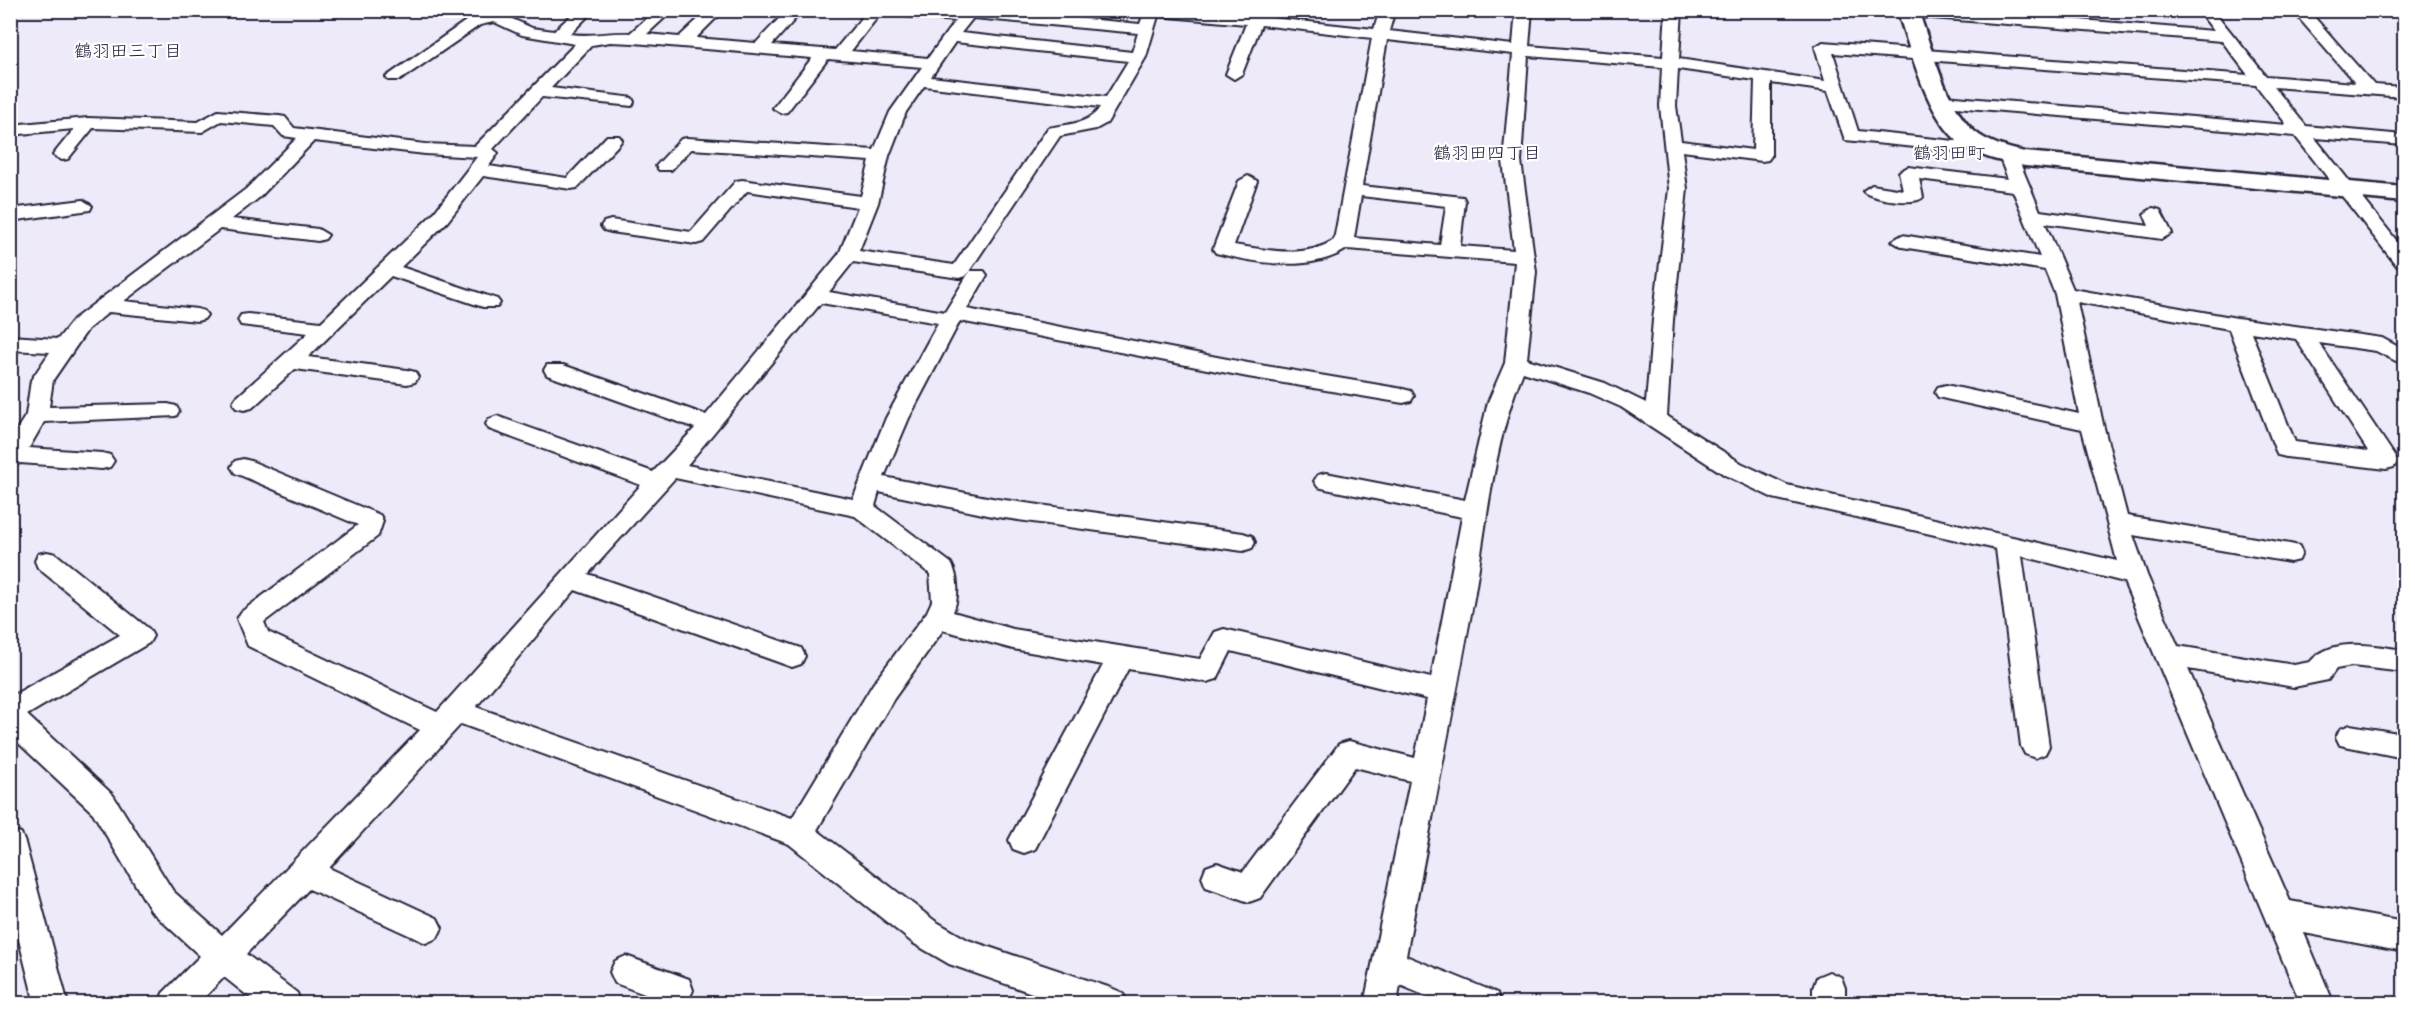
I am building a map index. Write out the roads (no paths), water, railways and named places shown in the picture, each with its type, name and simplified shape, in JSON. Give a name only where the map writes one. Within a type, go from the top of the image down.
[{"type":"street","points":[[557,37],[586,10]]},
{"type":"street","points":[[634,38],[666,10]]},
{"type":"street","points":[[682,43],[717,10]]},
{"type":"street","points":[[759,49],[796,10]]},
{"type":"street","points":[[781,108],[876,10]]},
{"type":"street","points":[[893,10],[1013,13],[1107,28],[1147,29]]},
{"type":"street","points":[[1248,181],[1223,249],[1307,257],[1335,251],[1343,243],[1380,35],[1388,10]]},
{"type":"street","points":[[1380,1004],[1461,597],[1475,511],[1499,402],[1516,363],[1526,272],[1512,162],[1519,50],[1524,10]]},
{"type":"street","points":[[1656,418],[1663,320],[1678,189],[1668,106],[1674,10]]},
{"type":"street","points":[[2205,10],[2346,190],[2401,253]]},
{"type":"street","points":[[2299,10],[2369,89]]},
{"type":"street","points":[[848,255],[959,272],[1054,132],[1090,125],[1101,119],[1138,57],[1152,11],[1208,13],[1519,50],[1672,63],[1836,87]]},
{"type":"street","points":[[2226,37],[1907,11],[1956,125],[1973,142],[2008,156],[2404,195]]},
{"type":"street","points":[[176,1004],[306,872],[448,719],[570,578],[710,425],[816,296],[848,255],[869,203],[880,156],[898,112],[968,13]]},
{"type":"street","points":[[394,77],[475,21],[500,14],[528,32],[587,41],[609,37],[634,38],[934,63]]},
{"type":"street","points":[[1234,74],[1255,20]]},
{"type":"street","points":[[952,37],[1138,57]]},
{"type":"street","points":[[244,403],[327,328],[440,218],[479,161],[538,92],[587,41]]},
{"type":"street","points":[[1973,142],[1955,146],[1851,136],[1824,47],[2404,92]]},
{"type":"street","points":[[1674,145],[1762,156],[1764,77]]},
{"type":"street","points":[[921,81],[1111,103]]},
{"type":"street","points":[[538,92],[626,102]]},
{"type":"street","points":[[1944,101],[2404,140]]},
{"type":"street","points":[[10,129],[88,123],[202,127],[218,116],[279,121],[289,132],[425,149],[570,184],[613,140]]},
{"type":"street","points":[[62,155],[88,123]]},
{"type":"street","points":[[102,461],[13,458],[37,415],[42,380],[81,324],[253,193],[310,135]]},
{"type":"street","points":[[665,166],[687,143],[880,156]]},
{"type":"street","points":[[2008,156],[2065,294],[2092,424],[2117,523],[2134,574],[2278,914],[2321,1003]]},
{"type":"street","points":[[1872,191],[1914,197],[1908,172],[2021,186]]},
{"type":"street","points":[[611,226],[696,238],[742,185],[869,203]]},
{"type":"street","points":[[1352,190],[1456,201],[1449,253]]},
{"type":"street","points":[[10,215],[83,206]]},
{"type":"street","points":[[2033,216],[2163,233],[2153,214]]},
{"type":"street","points":[[216,223],[318,235]]},
{"type":"street","points":[[1902,241],[2053,265]]},
{"type":"street","points":[[1343,243],[1524,258]]},
{"type":"street","points":[[389,269],[490,303]]},
{"type":"street","points":[[862,509],[870,482],[910,392],[977,275]]},
{"type":"street","points":[[2065,294],[2304,335],[2382,345],[2402,359]]},
{"type":"street","points":[[816,296],[952,316],[1403,396]]},
{"type":"street","points":[[105,305],[197,315]]},
{"type":"street","points":[[248,320],[327,328]]},
{"type":"street","points":[[2236,324],[2286,449],[2386,461],[2304,335]]},
{"type":"street","points":[[10,343],[64,346]]},
{"type":"street","points":[[290,362],[407,377]]},
{"type":"street","points":[[1516,363],[1597,388],[1656,418],[1733,469],[1781,492],[2134,574]]},
{"type":"street","points":[[555,370],[710,425]]},
{"type":"street","points":[[1946,392],[2092,424]]},
{"type":"street","points":[[37,415],[168,411]]},
{"type":"street","points":[[497,423],[663,476],[862,509],[942,570],[945,601],[937,618],[883,692],[799,834]]},
{"type":"street","points":[[243,467],[371,521],[369,531],[250,620],[257,639],[448,719],[799,834],[924,932],[960,953],[1111,1004]]},
{"type":"street","points":[[1326,481],[1475,511]]},
{"type":"street","points":[[870,482],[997,508],[1243,542]]},
{"type":"street","points":[[2117,523],[2290,553]]},
{"type":"street","points":[[2008,543],[2035,746]]},
{"type":"street","points":[[10,711],[140,636],[47,561]]},
{"type":"street","points":[[570,578],[792,656]]},
{"type":"street","points":[[937,618],[1013,639],[1207,671],[1224,639],[1442,692]]},
{"type":"street","points":[[2167,655],[2294,676],[2319,672],[2328,660],[2352,655],[2403,664]]},
{"type":"street","points":[[1024,840],[1121,657]]},
{"type":"street","points":[[10,717],[103,804],[162,902],[222,956],[285,1004]]},
{"type":"street","points":[[2350,737],[2404,746]]},
{"type":"street","points":[[1217,878],[1249,888],[1349,753],[1425,773]]},
{"type":"street","points":[[10,843],[52,1004]]},
{"type":"street","points":[[306,872],[426,928]]},
{"type":"street","points":[[2278,914],[2404,938]]},
{"type":"street","points":[[1387,964],[1485,1004]]},
{"type":"street","points":[[626,972],[677,990],[669,1004]]},
{"type":"district","name":"鶴羽田三丁目","points":[[128,51]]},
{"type":"district","name":"鶴羽田四丁目","points":[[1487,153]]},
{"type":"district","name":"鶴羽田町","points":[[1949,153]]}]
